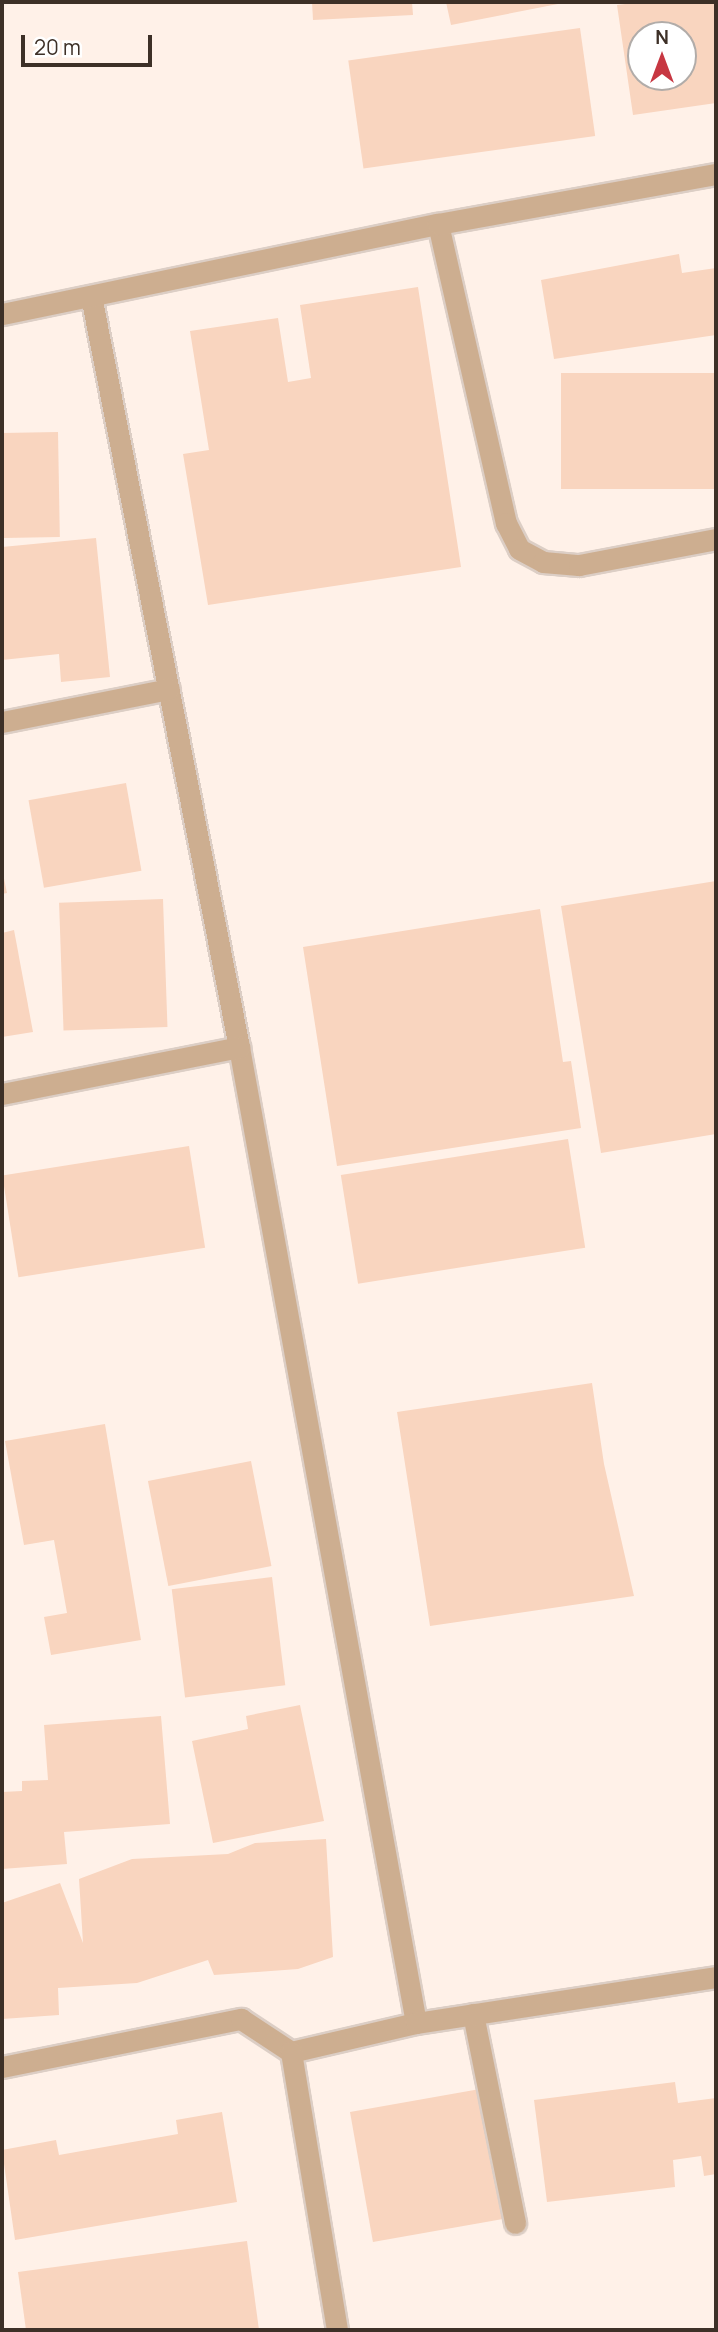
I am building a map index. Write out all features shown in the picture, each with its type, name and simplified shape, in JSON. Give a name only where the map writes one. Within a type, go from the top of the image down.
[{"type":"street","points":[[2,314],[438,224],[716,174]]},
{"type":"street","points":[[438,224],[506,523],[519,549],[543,562],[579,565],[716,539]]},
{"type":"street","points":[[91,296],[239,1047],[416,2023]]},
{"type":"street","points":[[2,722],[169,688]]},
{"type":"street","points":[[2,1094],[239,1047]]},
{"type":"street","points":[[2,2067],[241,2019],[291,2052],[416,2023],[716,1978]]},
{"type":"street","points":[[473,2014],[514,2223]]},
{"type":"street","points":[[291,2052],[338,2330]]},
{"type":"building","points":[[312,2],[412,2],[413,15],[313,20]]},
{"type":"building","points":[[446,2],[563,2],[563,3],[451,25]]},
{"type":"building","points":[[641,2],[716,2],[716,103],[633,115],[630,91],[697,91],[697,21],[627,21],[627,74],[617,5]]},
{"type":"building","points":[[580,28],[595,136],[363,169],[348,61]]},
{"type":"building","points":[[679,254],[682,273],[716,268],[716,335],[554,359],[541,280]]},
{"type":"building","points":[[418,287],[461,567],[208,605],[183,454],[209,450],[190,331],[278,318],[288,382],[311,378],[300,305]]},
{"type":"building","points":[[561,373],[716,373],[716,489],[561,489]]},
{"type":"building","points":[[58,432],[60,537],[4,538],[2,433]]},
{"type":"building","points":[[96,538],[110,677],[61,682],[59,654],[2,660],[2,547]]},
{"type":"building","points":[[126,783],[141,871],[44,888],[29,800]]},
{"type":"building","points":[[2,869],[7,893],[2,894]]},
{"type":"building","points":[[716,881],[716,1134],[601,1153],[561,906]]},
{"type":"building","points":[[163,899],[167,1027],[64,1031],[59,903]]},
{"type":"building","points":[[540,909],[563,1062],[571,1061],[581,1128],[337,1166],[303,947]]},
{"type":"building","points":[[14,930],[33,1032],[2,1037],[2,933]]},
{"type":"building","points":[[568,1139],[585,1248],[358,1284],[341,1175]]},
{"type":"building","points":[[189,1146],[205,1248],[18,1277],[2,1176]]},
{"type":"building","points":[[592,1383],[604,1464],[634,1596],[430,1626],[397,1412]]},
{"type":"building","points":[[105,1424],[141,1640],[51,1655],[44,1617],[67,1613],[54,1540],[24,1545],[5,1441]]},
{"type":"building","points":[[251,1461],[271,1566],[168,1586],[148,1481]]},
{"type":"building","points":[[272,1577],[285,1685],[185,1697],[172,1589]]},
{"type":"building","points":[[300,1705],[324,1821],[213,1843],[192,1741],[248,1729],[246,1716]]},
{"type":"building","points":[[161,1716],[170,1824],[64,1832],[67,1864],[2,1869],[2,1792],[22,1791],[22,1781],[48,1780],[44,1725]]},
{"type":"building","points":[[326,1839],[333,1957],[298,1969],[214,1975],[208,1960],[137,1983],[58,1988],[59,2015],[2,2019],[2,1903],[60,1883],[83,1943],[79,1879],[132,1859],[228,1854],[255,1843]]},
{"type":"building","points":[[675,2082],[678,2103],[716,2098],[716,2174],[704,2176],[701,2156],[673,2160],[675,2187],[547,2202],[534,2100]]},
{"type":"building","points":[[480,2089],[503,2219],[373,2242],[350,2112]]},
{"type":"building","points":[[222,2112],[237,2202],[15,2240],[2,2150],[56,2140],[59,2155],[178,2134],[176,2120]]},
{"type":"building","points":[[247,2241],[259,2330],[26,2330],[18,2272]]}]
